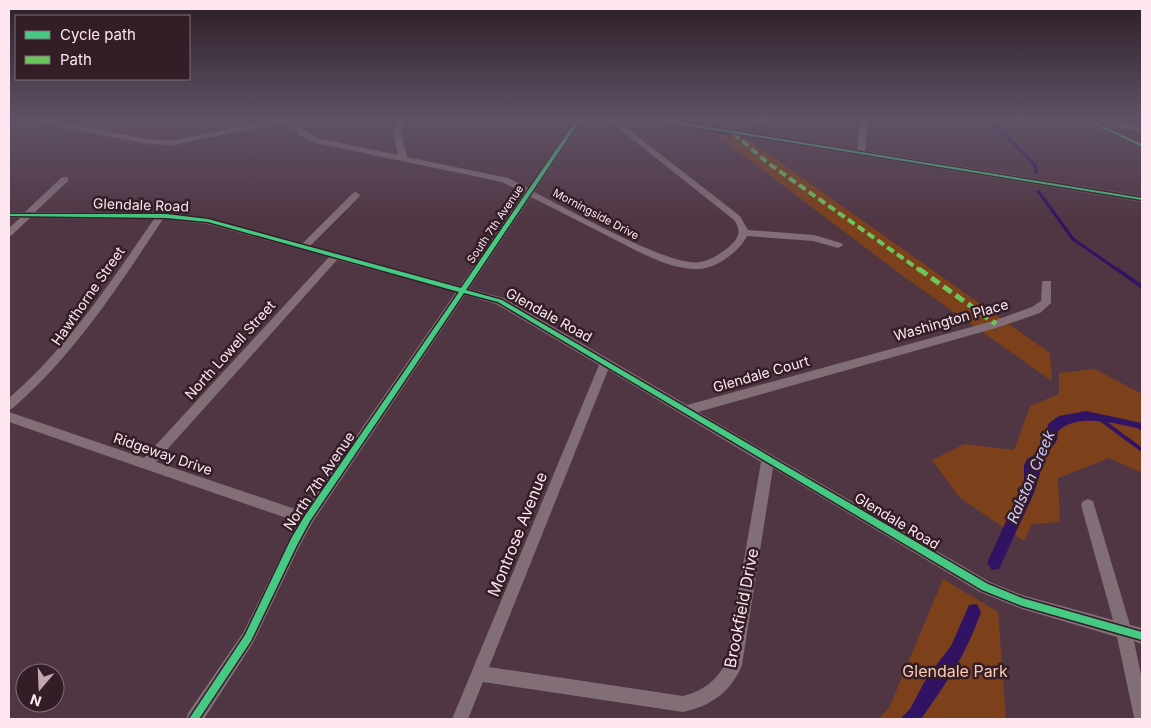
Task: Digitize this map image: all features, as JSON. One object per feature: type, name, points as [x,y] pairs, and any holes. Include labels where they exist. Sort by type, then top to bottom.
[{"type":"street","name":"Morningside Drive","points":[[378,153],[490,175],[529,191],[656,257],[684,264],[699,266],[721,258],[739,243],[744,233]]},
{"type":"street","points":[[402,153],[403,158]]},
{"type":"street","name":"South 7th Avenue","points":[[463,290],[555,153]]},
{"type":"street","points":[[654,153],[737,218],[743,227],[744,233],[814,238],[838,245]]},
{"type":"street","points":[[867,153],[1142,199]]},
{"type":"street","points":[[9,233],[29,216],[65,179]]},
{"type":"street","points":[[304,247],[356,194]]},
{"type":"street","name":"Glendale Road","points":[[9,215],[160,216],[208,221],[500,301],[517,309],[985,587],[1022,602],[1142,636]]},
{"type":"street","name":"Hawthorne Street","points":[[9,405],[45,373],[78,336],[160,216]]},
{"type":"street","name":"North Lowell Street","points":[[146,464],[336,256]]},
{"type":"street","name":"Washington Place","points":[[844,367],[996,324],[1036,310],[1046,303],[1047,283]]},
{"type":"street","name":"North 7th Avenue","points":[[194,719],[248,638],[294,542],[463,290]]},
{"type":"street","name":"Montrose Avenue","points":[[460,719],[606,362]]},
{"type":"street","name":"Glendale Court","points":[[687,410],[844,367]]},
{"type":"street","name":"Ridgeway Drive","points":[[9,417],[308,520]]},
{"type":"street","name":"Brookfield Drive","points":[[478,674],[683,704],[700,701],[715,693],[726,680],[734,665],[768,458]]},
{"type":"street","points":[[1088,505],[1124,631],[1142,717]]},
{"type":"green space","points":[[740,153],[767,153],[1050,353],[1052,381],[903,276]]},
{"type":"green space","points":[[1095,369],[1142,394],[1142,473],[1109,458],[1058,478],[1060,522],[1032,524],[1024,541],[960,498],[932,460],[964,444],[1014,450],[1030,406],[1059,394],[1059,373]]},
{"type":"green space","name":"Glendale Park","points":[[943,579],[998,612],[1006,719],[878,719],[889,708]]},
{"type":"water","name":"Ralston Creek","points":[[1086,411],[1142,423],[1142,431],[1118,424],[1085,421],[1066,425],[1058,431],[1057,440],[1045,457],[1034,493],[999,569],[992,570],[987,563],[1024,482],[1024,465],[1027,459],[1038,453],[1049,423],[1059,416]]},
{"type":"water","points":[[977,604],[981,612],[975,627],[955,668],[939,693],[921,719],[900,719],[910,709],[927,677],[951,646],[969,605]]},
{"type":"waterway","name":"Ralston Creek","points":[[1023,153],[1035,165],[1036,173]]},
{"type":"waterway","name":"Ralston Creek","points":[[1038,191],[1073,239],[1119,271]]},
{"type":"waterway","name":"Ralston Creek","points":[[1117,269],[1142,287]]},
{"type":"waterway","name":"Ralston Creek","points":[[1100,419],[1142,450]]},
{"type":"marked path","points":[[756,153],[996,324]]},
{"type":"cycle path","points":[[194,719],[248,638],[307,519],[556,153]]},
{"type":"cycle path","points":[[861,153],[1142,199]]},
{"type":"cycle path","points":[[9,215],[166,216],[208,221],[500,301],[985,587],[1022,602],[1142,636]]}]
